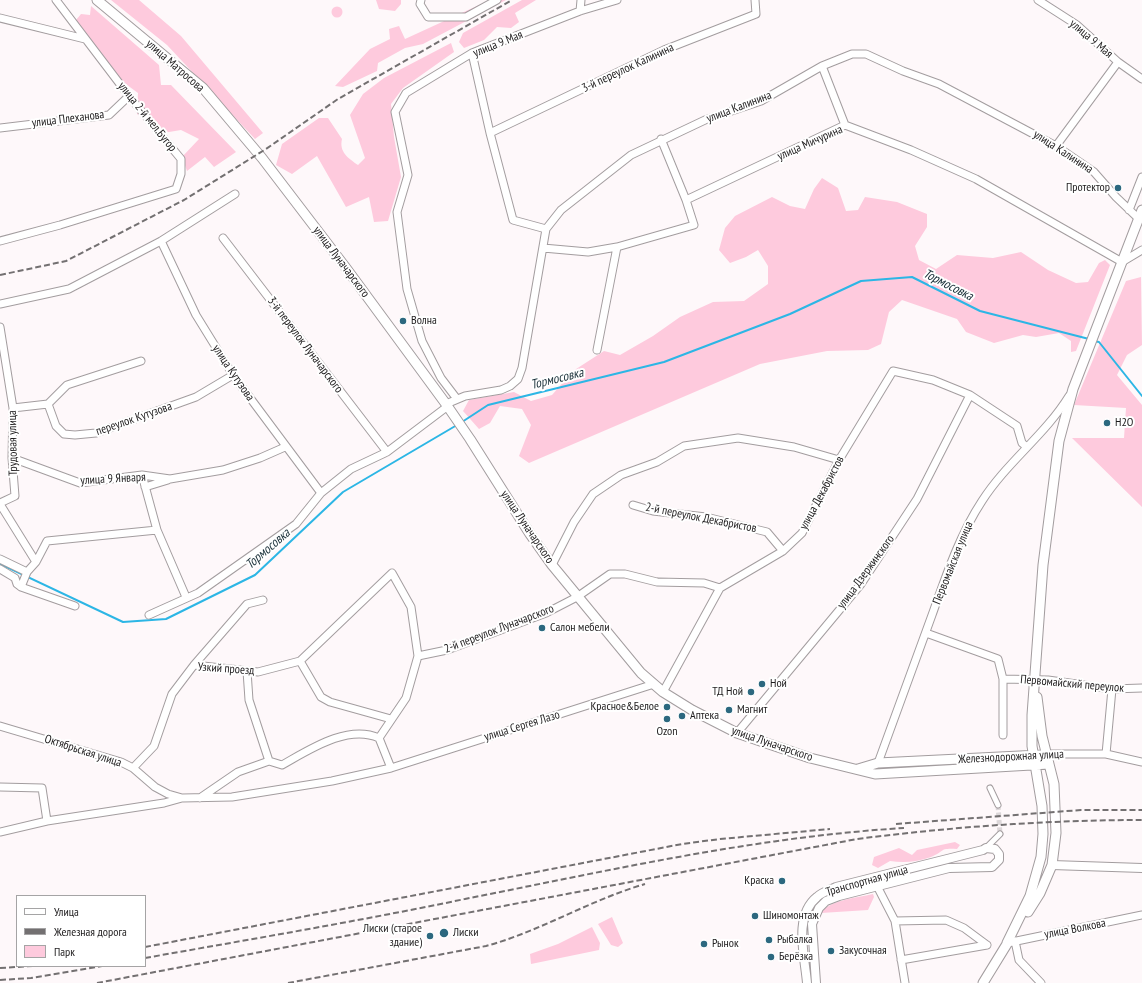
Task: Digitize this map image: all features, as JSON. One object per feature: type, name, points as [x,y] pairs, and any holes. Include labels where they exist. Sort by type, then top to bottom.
[{"type":"main road","name":"улица Матросова","points":[[97,0],[203,88],[262,158]]},
{"type":"main road","name":"улица Луначарского","points":[[262,158],[346,268],[447,405],[530,534],[552,565],[641,673],[663,692],[697,713],[737,732],[810,758],[875,774]]},
{"type":"main road","name":"Первомайская улица","points":[[1011,942],[1030,896],[1041,856],[1043,834],[1042,806],[1034,755],[1032,715],[1044,565],[1059,441],[1073,389],[1084,364],[1142,210]]},
{"type":"main road","name":"Первомайская улица","points":[[1011,942],[1040,892],[1052,865],[1056,833],[1054,784],[1042,736],[1036,679]]},
{"type":"main road","name":"Железнодорожная улица","points":[[856,769],[878,764],[1047,754]]},
{"type":"main road","points":[[875,774],[878,764]]},
{"type":"main road","name":"Железнодорожная улица","points":[[875,774],[1049,764]]},
{"type":"main road","points":[[983,983],[1011,942]]},
{"type":"street","name":"улица 2-й мел.Бугор","points":[[0,241],[60,225],[176,189],[181,174],[181,159],[129,96],[56,0]]},
{"type":"street","points":[[421,0],[420,4],[428,17],[466,17],[497,0]]},
{"type":"street","points":[[580,0],[580,11]]},
{"type":"street","name":"улица 9 Мая","points":[[458,400],[441,378],[422,340],[407,289],[397,212],[408,175],[395,112],[406,93],[472,53],[580,11],[617,0]]},
{"type":"street","name":"3-й переулок Калинина","points":[[490,133],[664,50],[756,14],[755,0]]},
{"type":"street","name":"улица 9 Мая","points":[[1038,0],[1077,25],[1118,62],[1142,79]]},
{"type":"street","points":[[0,18],[86,39]]},
{"type":"street","points":[[472,53],[490,133],[513,220],[546,229]]},
{"type":"street","name":"улица Калинина","points":[[149,615],[198,592],[296,524],[321,494],[351,469],[387,452],[447,405],[458,400],[501,390],[510,386],[518,379],[522,368],[546,229],[561,210],[594,183],[631,155],[704,120],[761,101],[822,66],[852,54],[866,54],[903,71],[939,84],[1056,146],[1094,172],[1116,197],[1138,218]]},
{"type":"street","points":[[1056,146],[1118,62]]},
{"type":"street","points":[[822,66],[845,125]]},
{"type":"street","name":"улица Плеханова","points":[[0,128],[109,115],[129,96]]},
{"type":"street","name":"улица Мичурина","points":[[686,200],[845,125],[911,150],[976,179],[1122,262]]},
{"type":"street","points":[[543,248],[588,252],[617,247],[694,225],[686,200],[661,140]]},
{"type":"street","points":[[1129,210],[1142,176]]},
{"type":"street","points":[[0,304],[69,289],[161,241],[235,194]]},
{"type":"street","name":"3-й переулок Луначарского","points":[[223,238],[387,452]]},
{"type":"street","name":"улица Кутузова","points":[[161,241],[196,315],[232,375],[321,494]]},
{"type":"street","points":[[596,350],[617,247]]},
{"type":"street","points":[[1122,262],[1142,250]]},
{"type":"street","name":"Трудовая улица","points":[[0,327],[13,408],[12,458],[15,496],[0,503]]},
{"type":"street","points":[[13,408],[48,404],[68,385],[141,361]]},
{"type":"street","name":"улица Декабристов","points":[[720,588],[783,551],[802,533],[839,460],[893,371],[933,380],[970,395]]},
{"type":"street","name":"переулок Кутузова","points":[[48,404],[56,426],[64,434],[75,435],[96,433],[196,397],[232,375]]},
{"type":"street","name":"Первомайская улица","points":[[878,764],[956,551],[968,525],[982,500],[1000,476],[1049,426],[1073,389]]},
{"type":"street","points":[[970,395],[1017,426],[1022,443],[1027,447]]},
{"type":"street","name":"улица Дзержинского","points":[[737,732],[861,584],[917,499],[970,395]]},
{"type":"street","points":[[552,565],[574,522],[593,494],[621,475],[657,462],[684,446],[738,438],[794,447],[839,460]]},
{"type":"street","name":"улица 9 Января","points":[[145,487],[170,479],[223,470],[260,458],[285,447]]},
{"type":"street","name":"улица 9 Января","points":[[12,458],[80,483],[142,475],[170,479]]},
{"type":"street","points":[[142,475],[157,530],[186,597]]},
{"type":"street","points":[[0,503],[36,562]]},
{"type":"street","name":"2-й переулок Декабристов","points":[[634,505],[653,511],[706,517],[768,532],[783,551]]},
{"type":"street","points":[[21,587],[27,572],[36,562],[47,541],[157,530]]},
{"type":"street","points":[[0,559],[27,572]]},
{"type":"street","points":[[0,570],[15,578],[17,584],[21,587],[74,606]]},
{"type":"street","points":[[379,738],[406,698],[418,656],[411,607],[392,573],[300,662],[321,697],[330,702],[391,719]]},
{"type":"street","name":"2-й переулок Луначарского","points":[[418,656],[448,650],[546,613],[577,597],[610,574],[625,574],[657,582],[704,583],[720,588]]},
{"type":"street","points":[[663,692],[720,588]]},
{"type":"street","points":[[194,665],[247,604],[263,600]]},
{"type":"street","name":"Первомайский переулок","points":[[926,633],[998,659],[1003,679],[1036,679],[1112,689],[1142,688]]},
{"type":"street","name":"Узкий проезд","points":[[132,768],[154,746],[172,694],[194,665],[258,672],[300,662]]},
{"type":"street","points":[[248,671],[249,700],[270,761]]},
{"type":"street","points":[[1003,679],[1003,735]]},
{"type":"street","name":"улица Сергея Лазо","points":[[182,798],[232,797],[332,781],[391,768],[654,684]]},
{"type":"street","points":[[1106,754],[1112,689]]},
{"type":"street","name":"Октябрьская улица","points":[[0,726],[108,757],[132,768],[155,787],[182,798]]},
{"type":"street","points":[[199,798],[238,772],[270,761],[282,765],[317,746],[348,734],[372,734],[379,738],[391,768]]},
{"type":"street","name":"Железнодорожная улица","points":[[1047,754],[1106,754],[1142,762]]},
{"type":"street","points":[[0,787],[42,788],[47,821]]},
{"type":"street","points":[[990,788],[998,805]]},
{"type":"street","points":[[0,832],[47,821],[182,798]]},
{"type":"street","points":[[985,849],[995,849],[1000,858],[996,865],[988,867],[981,861],[980,856],[985,849],[1000,834]]},
{"type":"street","name":"Транспортная улица","points":[[807,983],[803,924],[811,903],[818,896],[836,888],[985,849]]},
{"type":"street","points":[[1052,865],[1142,868]]},
{"type":"street","name":"Транспортная улица","points":[[816,983],[812,924],[819,908],[826,901],[839,896],[949,868],[988,867]]},
{"type":"street","points":[[877,886],[895,921],[905,983]]},
{"type":"street","name":"улица Волкова","points":[[1011,942],[1142,915]]},
{"type":"street","points":[[895,921],[946,920],[964,928],[987,945],[901,960]]},
{"type":"street","points":[[1011,942],[1019,960],[1041,983]]},
{"type":"green space","points":[[111,0],[139,0],[181,36],[263,133],[255,139],[167,45]]},
{"type":"green space","points":[[376,0],[401,0],[401,4],[395,11],[379,9]]},
{"type":"green space","points":[[490,0],[506,0],[423,44],[405,48],[378,63],[377,71],[343,87],[335,86],[370,49],[390,39],[389,29],[399,26],[405,39]]},
{"type":"green space","points":[[522,0],[536,0],[515,13],[519,22],[511,28],[497,27],[484,40],[464,48],[459,42],[463,33]]},
{"type":"green space","points":[[91,6],[159,65],[161,85],[171,85],[236,152],[214,167],[205,157],[187,171],[182,157],[199,139],[181,130],[163,133],[137,114],[138,93],[123,82],[76,20],[81,14],[90,15]]},
{"type":"green space","points":[[337,6],[341,8],[343,12],[341,16],[337,18],[333,16],[331,12],[333,8]]},
{"type":"green space","points":[[451,43],[454,52],[403,88],[391,104],[394,137],[401,177],[388,221],[374,222],[369,197],[346,207],[317,156],[292,174],[276,165],[282,144],[319,118],[328,118],[342,139],[341,144],[343,151],[358,165],[365,158],[350,115],[363,94],[384,78]]},
{"type":"green space","points":[[822,178],[838,188],[846,211],[858,210],[865,197],[897,202],[927,214],[927,227],[915,246],[919,260],[936,269],[957,255],[993,258],[1021,252],[1048,270],[1076,283],[1088,282],[1099,263],[1105,260],[1110,265],[1076,351],[1071,352],[1071,341],[1059,333],[1036,337],[1023,335],[994,343],[966,332],[957,319],[902,300],[889,312],[881,344],[868,350],[827,351],[760,364],[529,463],[519,456],[531,425],[522,409],[500,406],[490,423],[479,429],[463,411],[469,400],[514,392],[531,401],[552,395],[573,371],[604,351],[620,355],[653,336],[680,317],[713,302],[744,301],[768,284],[768,266],[758,250],[746,257],[730,263],[719,250],[725,228],[735,216],[772,197],[790,206],[805,209],[814,189]]},
{"type":"green space","points":[[1141,277],[1142,345],[1127,355],[1117,375],[1142,405],[1142,507],[1072,438],[1124,438],[1126,408],[1074,405],[1126,281]]},
{"type":"green space","points":[[955,842],[960,845],[957,849],[944,850],[926,859],[910,862],[890,861],[878,868],[872,865],[874,857],[899,848],[912,855],[917,850]]},
{"type":"green space","points":[[873,894],[874,897],[868,910],[821,913],[821,911],[827,907],[839,901]]},
{"type":"green space","points":[[612,917],[623,943],[618,947],[611,945],[598,924]]},
{"type":"green space","points":[[592,927],[600,943],[599,950],[531,964],[530,954],[558,944]]},
{"type":"waterway","name":"Тормосовка","points":[[462,422],[488,405],[664,362],[790,314],[861,281],[912,277],[980,311],[1089,339]]},
{"type":"waterway","name":"Тормосовка","points":[[1094,341],[1099,342],[1142,396]]},
{"type":"waterway","name":"Тормосовка","points":[[0,564],[123,622],[166,619],[255,575],[343,492],[457,425]]},
{"type":"tunnel","points":[[998,805],[1000,834]]},
{"type":"railway","points":[[0,275],[66,261],[184,200],[266,149],[338,99],[512,0]]},
{"type":"railway","points":[[896,824],[1081,810],[1142,810]]},
{"type":"railway","points":[[97,983],[857,839],[999,825],[1071,821],[1142,820]]},
{"type":"railway","points":[[146,958],[385,915],[684,856],[794,839],[849,832],[904,828]]},
{"type":"railway","points":[[146,947],[682,844],[830,829]]},
{"type":"railway","points":[[288,983],[486,946],[506,940],[605,898],[645,884]]},
{"type":"railway","points":[[0,968],[16,967]]},
{"type":"railway","points":[[0,980],[31,978],[96,967]]},
{"type":"place","name":"Протектор","points":[[1118,188]]},
{"type":"place","name":"Волна","points":[[403,321]]},
{"type":"place","name":"H2O","points":[[1107,423]]},
{"type":"place","name":"Салон мебели","points":[[542,628]]},
{"type":"place","name":"Ной","points":[[762,684]]},
{"type":"place","name":"ТД Ной","points":[[751,692]]},
{"type":"place","name":"Красное&Белое","points":[[667,707]]},
{"type":"place","name":"Магнит","points":[[729,710]]},
{"type":"place","name":"Аптека","points":[[682,716]]},
{"type":"place","name":"Ozon","points":[[667,719]]},
{"type":"place","name":"Краска","points":[[782,881]]},
{"type":"place","name":"Шиномонтаж","points":[[755,916]]},
{"type":"place","name":"Лиски","points":[[444,933]]},
{"type":"place","name":"Лиски (старое здание)","points":[[430,936]]},
{"type":"place","name":"Рыбалка","points":[[769,940]]},
{"type":"place","name":"Рынок","points":[[704,944]]},
{"type":"place","name":"Закусочная","points":[[831,951]]},
{"type":"place","name":"Берёзка","points":[[771,957]]}]
